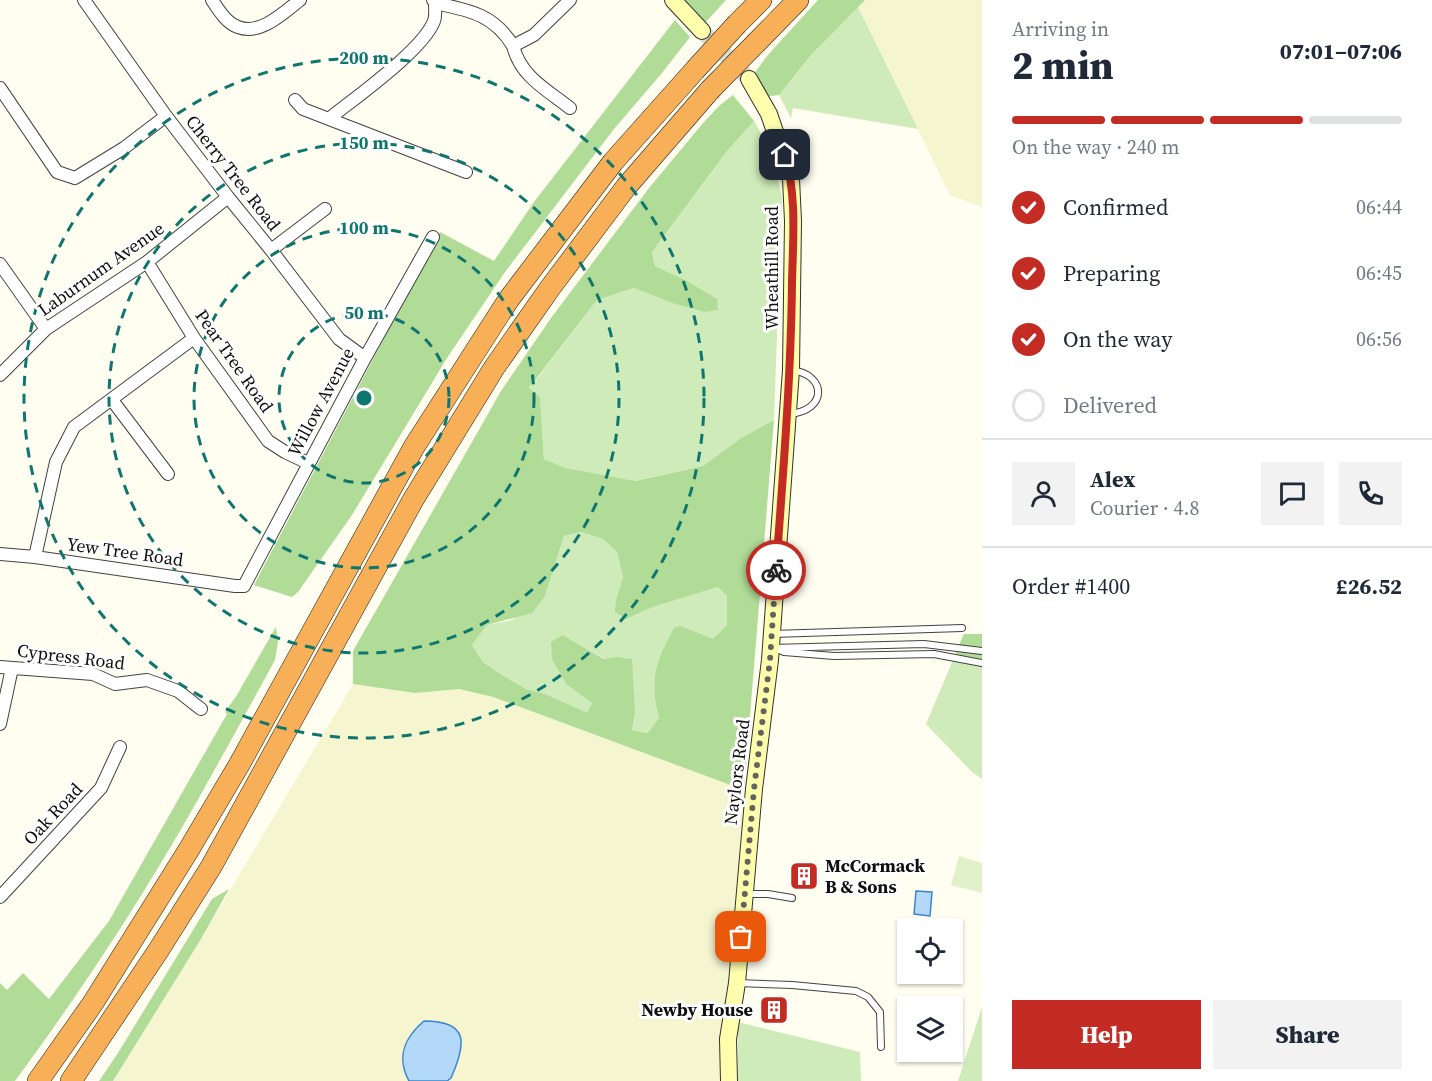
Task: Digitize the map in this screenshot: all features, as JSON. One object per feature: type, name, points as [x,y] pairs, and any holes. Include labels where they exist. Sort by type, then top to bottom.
[{"type":"highway","points":[[38,1081],[93,1003],[188,851],[239,765],[414,447],[509,299],[613,162],[761,0]]},
{"type":"highway","points":[[71,1081],[211,867],[413,500],[494,368],[550,288],[627,187],[711,90],[798,0]]},
{"type":"street","name":"Cherry Tree Road","points":[[84,0],[166,116],[339,339],[364,358]]},
{"type":"street","points":[[212,0],[224,16],[237,27],[253,29],[277,18],[300,0]]},
{"type":"street","points":[[513,46],[534,35],[570,0]]},
{"type":"street","points":[[673,0],[702,31]]},
{"type":"street","points":[[330,118],[412,51],[435,20],[434,1],[470,10],[504,31],[525,73],[570,108]]},
{"type":"street","name":"Wheathill Road","points":[[749,79],[770,114],[792,179],[790,370],[783,467]]},
{"type":"street","points":[[0,88],[57,172],[75,178],[124,148],[166,116]]},
{"type":"street","points":[[295,100],[303,109],[466,172]]},
{"type":"street","name":"Laburnum Avenue","points":[[0,375],[46,329],[147,262],[228,197]]},
{"type":"street","points":[[271,250],[325,209]]},
{"type":"street","name":"Willow Avenue","points":[[244,586],[364,358],[433,237]]},
{"type":"street","name":"Pear Tree Road","points":[[147,262],[194,338],[267,441],[308,463]]},
{"type":"street","points":[[0,264],[46,329]]},
{"type":"street","points":[[35,557],[56,462],[74,427],[194,338]]},
{"type":"street","points":[[112,400],[168,474]]},
{"type":"street","name":"Naylors Road","points":[[729,1081],[728,1039],[737,983],[754,789],[772,644],[783,467]]},
{"type":"street","name":"Yew Tree Road","points":[[0,554],[244,586]]},
{"type":"street","points":[[0,724],[6,668]]},
{"type":"street","name":"Cypress Road","points":[[6,668],[93,674],[115,684],[147,680],[178,691],[201,709]]},
{"type":"street","name":"Oak Road","points":[[0,897],[101,788],[120,747]]},
{"type":"lane","points":[[787,414],[810,409],[814,405],[817,392],[816,382],[812,377],[801,371],[790,370]]},
{"type":"lane","points":[[772,644],[962,628]]},
{"type":"lane","points":[[772,644],[924,644],[982,651]]},
{"type":"lane","points":[[772,644],[784,652],[834,656],[934,654],[982,663]]},
{"type":"lane","points":[[744,894],[768,894],[792,898]]},
{"type":"lane","points":[[737,983],[856,991],[868,997],[880,1012],[881,1047]]},
{"type":"green space","points":[[680,0],[726,0],[704,24]]},
{"type":"green space","points":[[818,0],[865,0],[811,55],[779,95],[763,97],[751,78],[767,56]]},
{"type":"green space","points":[[865,0],[982,0],[982,207],[950,195],[858,7]]},
{"type":"green space","points":[[858,7],[918,129],[793,108],[791,118],[779,95],[811,55]]},
{"type":"green space","points":[[675,20],[690,37],[614,129],[505,272],[447,358],[352,515],[298,592],[292,597],[254,585],[440,232],[494,261],[534,202]]},
{"type":"green space","points":[[733,95],[754,121],[727,151],[652,252],[655,266],[717,299],[718,310],[704,312],[675,304],[634,288],[597,300],[529,388],[540,397],[544,459],[566,468],[635,481],[703,466],[741,438],[774,420],[744,790],[493,697],[459,689],[415,693],[353,684],[353,651],[501,391],[551,318],[649,188],[720,105]],"holes":[[[581,532],[603,539],[617,552],[623,577],[615,612],[626,619],[653,607],[718,587],[727,596],[727,625],[713,639],[681,626],[674,628],[658,662],[654,693],[659,718],[648,733],[632,730],[635,713],[632,659],[616,657],[604,659],[563,635],[551,642],[552,659],[567,685],[592,703],[587,713],[545,694],[526,689],[502,675],[483,662],[472,645],[487,625],[532,613],[545,596],[564,536]]]},
{"type":"green space","points":[[754,121],[769,147],[782,196],[774,420],[741,438],[703,466],[634,481],[566,468],[544,459],[540,397],[529,389],[597,300],[634,288],[675,304],[704,312],[685,280],[655,266],[652,252],[727,151]]},
{"type":"green space","points":[[581,532],[603,539],[617,552],[623,577],[616,600],[626,619],[653,607],[718,587],[727,595],[727,625],[713,640],[681,626],[674,629],[658,662],[654,693],[659,718],[649,733],[632,730],[635,713],[616,657],[605,659],[563,635],[567,685],[592,703],[587,714],[545,694],[526,689],[502,675],[483,662],[472,645],[487,625],[512,620],[545,596],[564,536]]},
{"type":"green space","points":[[276,627],[278,642],[275,660],[147,886],[83,985],[15,1081],[0,1081],[0,983],[7,990],[23,973],[49,999],[109,921],[227,714],[225,712]]},
{"type":"green space","points":[[964,634],[982,634],[982,779],[972,772],[926,724]]},
{"type":"green space","points":[[964,634],[982,634],[982,659],[955,655]]},
{"type":"green space","points":[[353,684],[415,693],[459,689],[493,697],[744,790],[727,1081],[113,1081],[201,939]]},
{"type":"green space","points":[[959,856],[982,863],[982,893],[951,885]]},
{"type":"green space","points":[[229,889],[201,939],[113,1081],[99,1081],[212,899]]},
{"type":"green space","points":[[982,1007],[982,1081],[958,1081]]},
{"type":"green space","points":[[738,1022],[860,1052],[861,1081],[738,1081]]},
{"type":"water","points":[[916,891],[932,892],[930,916],[914,914]]},
{"type":"water","points":[[424,1021],[450,1025],[457,1030],[460,1037],[460,1055],[451,1078],[447,1081],[409,1081],[405,1072],[404,1048],[411,1034]]},
{"type":"tunnel","points":[[702,31],[749,79]]},
{"type":"way so far","points":[[741,937],[754,789],[770,660],[776,570]]},
{"type":"place","name":"McCormack B & Sons","points":[[804,876]]},
{"type":"place","name":"Newby House","points":[[774,1010]]},
{"type":"route","points":[[776,570],[791,341],[792,179],[785,155]]}]
